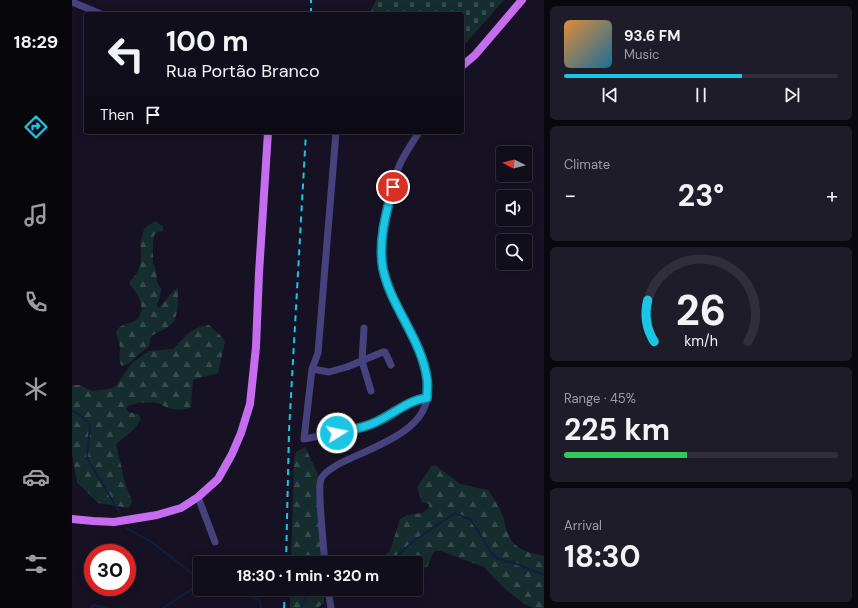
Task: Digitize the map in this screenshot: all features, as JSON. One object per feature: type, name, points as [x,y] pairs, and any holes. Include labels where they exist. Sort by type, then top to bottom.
[{"type":"main road","points":[[464,64],[475,54],[522,0]]},
{"type":"main road","points":[[72,518],[114,522],[157,515],[181,508],[198,497],[218,479],[232,454],[241,433],[250,404],[256,347],[268,134]]},
{"type":"street","points":[[72,2],[96,12]]},
{"type":"street","points":[[336,134],[318,353],[312,369],[304,439],[356,429],[391,415],[410,401],[427,398]]},
{"type":"street","points":[[324,556],[320,484],[322,477],[338,464],[386,442],[403,432],[416,421],[425,407],[427,398],[427,378],[420,355],[389,288],[383,269],[381,250],[385,218],[396,175],[403,158],[418,134]]},
{"type":"street","points":[[364,328],[362,361],[371,391]]},
{"type":"street","points":[[312,369],[329,372],[383,352],[385,352],[391,365]]},
{"type":"street","points":[[198,497],[215,542]]},
{"type":"street","points":[[329,596],[332,608]]},
{"type":"green space","points":[[376,0],[504,0],[464,44],[464,12],[370,12]]},
{"type":"green space","points":[[156,221],[163,227],[163,231],[157,232],[154,235],[153,242],[153,263],[156,271],[157,282],[161,289],[157,305],[159,308],[174,290],[178,288],[178,305],[176,314],[174,321],[170,326],[151,336],[149,346],[128,364],[122,366],[117,330],[121,326],[136,320],[140,316],[141,307],[139,297],[130,285],[130,281],[136,274],[141,262],[141,243],[144,230]]},
{"type":"green space","points":[[209,325],[225,342],[218,373],[193,380],[191,407],[182,410],[166,407],[158,403],[140,403],[128,406],[126,408],[128,412],[138,414],[141,418],[134,429],[116,444],[124,479],[132,502],[129,508],[98,503],[77,482],[72,454],[72,385],[80,385],[92,391],[115,387],[132,363],[149,351],[173,349],[191,331],[202,326]]},
{"type":"green space","points":[[305,447],[318,474],[318,508],[321,556],[291,556],[294,461],[296,452]]},
{"type":"green space","points":[[435,465],[460,484],[488,490],[502,513],[508,534],[515,545],[530,553],[544,556],[544,608],[534,608],[524,604],[504,588],[484,567],[441,551],[435,551],[427,567],[423,569],[423,556],[385,556],[390,551],[400,519],[407,515],[422,513],[429,508],[429,504],[422,502],[417,487],[431,467]]},
{"type":"green space","points":[[290,596],[324,596],[324,603],[317,608],[290,608]]},
{"type":"waterway","points":[[72,411],[77,413],[90,424],[87,458],[120,513]]},
{"type":"waterway","points":[[397,556],[414,541],[455,513],[471,520],[491,552],[498,559],[514,563],[544,575]]},
{"type":"waterway","points":[[126,528],[153,543],[193,574]]},
{"type":"waterway","points":[[163,608],[193,589]]},
{"type":"waterway","points":[[251,596],[260,601],[261,608]]},
{"type":"waterway","points":[[302,608],[302,604],[306,596]]},
{"type":"waterway","points":[[90,608],[95,605],[105,608]]},
{"type":"railway","points":[[311,0],[311,12]]},
{"type":"railway","points":[[286,556],[289,431],[306,134]]},
{"type":"railway","points":[[284,608],[285,596]]},
{"type":"route","points":[[337,433],[374,423],[391,415],[410,401],[427,398],[427,378],[420,355],[389,288],[383,269],[381,250],[384,224],[393,187]]}]
